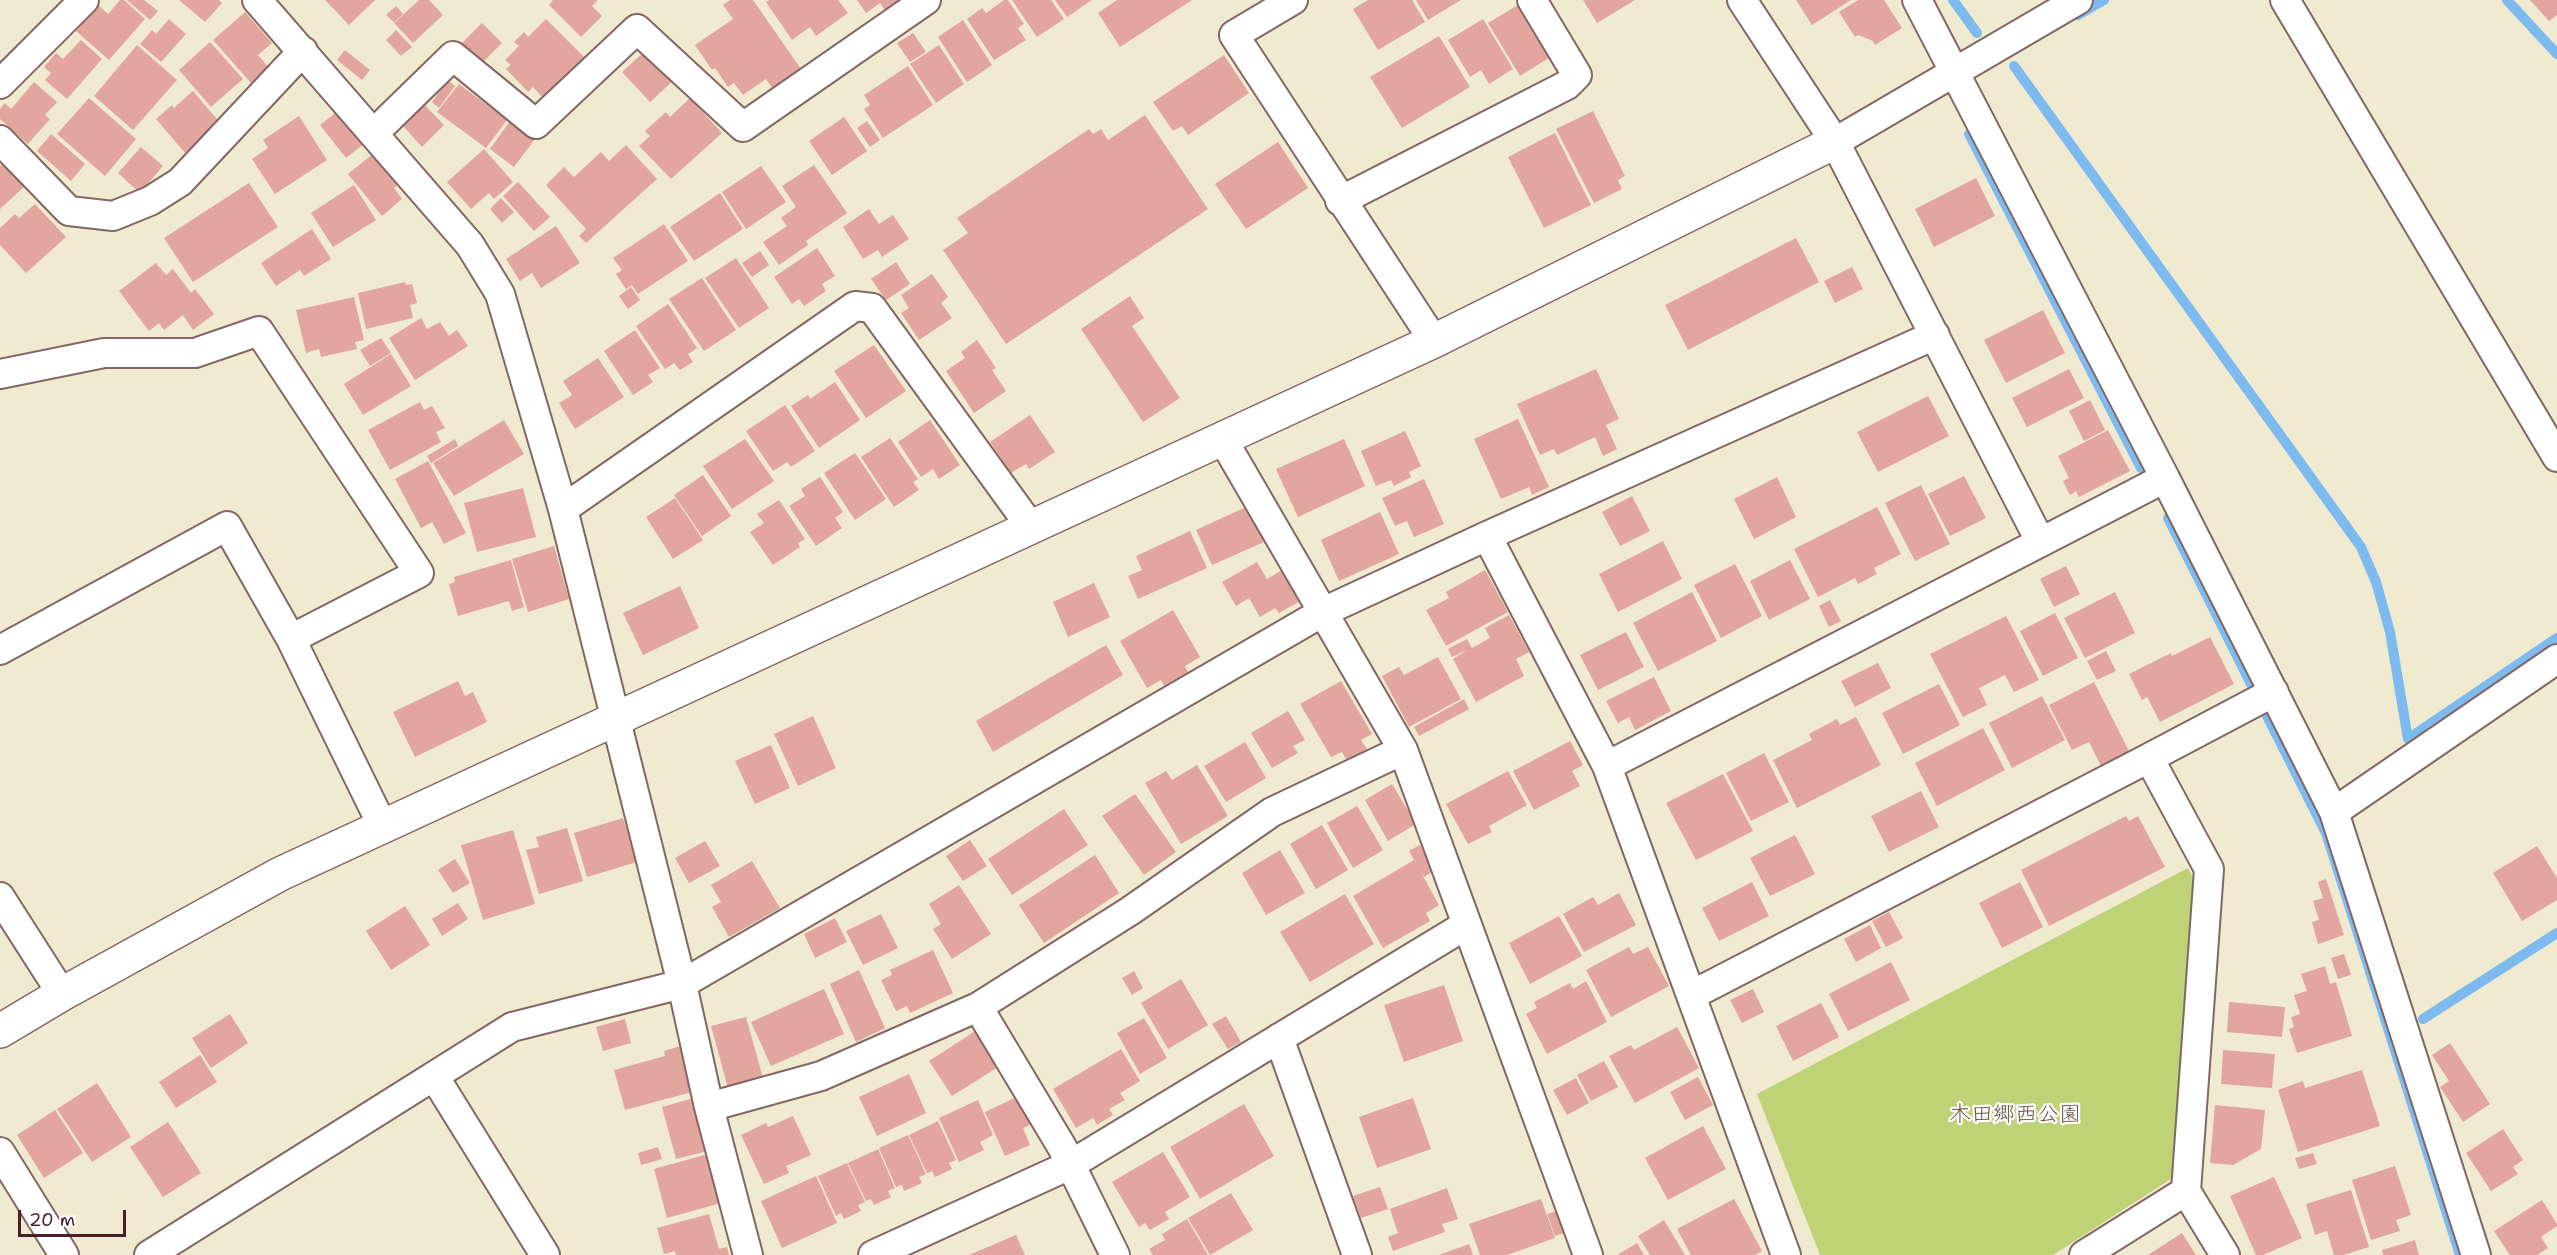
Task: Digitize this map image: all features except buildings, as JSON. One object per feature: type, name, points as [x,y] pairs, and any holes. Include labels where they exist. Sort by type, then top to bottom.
[{"type":"street","points":[[0,84],[84,0]]},
{"type":"street","points":[[257,0],[470,245],[500,294],[562,509],[682,984],[709,1107],[748,1255]]},
{"type":"street","points":[[374,133],[453,56],[536,124],[637,29],[743,127],[926,0]]},
{"type":"street","points":[[1293,0],[1234,35],[1340,201],[1434,341]]},
{"type":"street","points":[[1340,201],[1567,85],[1577,75],[1532,0]]},
{"type":"street","points":[[1742,0],[1835,142],[2040,541]]},
{"type":"street","points":[[1917,0],[2165,478],[2334,812],[2476,1255]]},
{"type":"street","points":[[0,1031],[62,994],[280,874],[1434,341],[1835,142],[2078,0]]},
{"type":"street","points":[[2285,0],[2557,457]]},
{"type":"street","points":[[0,140],[69,211],[113,216],[150,201],[180,182],[303,51]]},
{"type":"street","points":[[562,509],[855,306],[872,308],[1031,527]]},
{"type":"street","points":[[0,374],[104,353],[195,353],[259,331],[419,573],[291,639]]},
{"type":"street","points":[[149,1255],[512,1027],[682,984],[1323,612],[1935,334]]},
{"type":"street","points":[[1222,438],[1403,750],[1588,1255]]},
{"type":"street","points":[[1607,766],[2165,478]]},
{"type":"street","points":[[0,650],[227,526],[291,639],[382,827]]},
{"type":"street","points":[[1487,536],[1607,766],[1692,995],[1781,1253]]},
{"type":"street","points":[[2334,812],[2557,659]]},
{"type":"street","points":[[1692,995],[2274,692]]},
{"type":"street","points":[[709,1107],[820,1076],[978,1007],[1130,911],[1272,812],[1403,750]]},
{"type":"street","points":[[2149,758],[2209,869],[2186,1191],[2225,1255]]},
{"type":"street","points":[[0,897],[62,994]]},
{"type":"street","points":[[873,1255],[1070,1165],[1466,925]]},
{"type":"street","points":[[978,1007],[1070,1165],[1115,1255]]},
{"type":"street","points":[[1279,1038],[1357,1255]]},
{"type":"street","points":[[434,1076],[545,1255]]},
{"type":"street","points":[[0,1152],[64,1255]]},
{"type":"street","points":[[2084,1255],[2186,1191]]},
{"type":"green space","name":"木田郷西公園","points":[[2188,868],[2195,882],[2174,1177],[2053,1255],[1820,1255],[1757,1094]]},
{"type":"waterway","points":[[1953,0],[1977,33]]},
{"type":"waterway","points":[[2078,15],[2104,0]]},
{"type":"waterway","points":[[2507,0],[2557,54]]},
{"type":"waterway","points":[[2014,66],[2361,547],[2376,582],[2390,632],[2408,739],[2557,638]]},
{"type":"waterway","points":[[1969,134],[2141,468]]},
{"type":"waterway","points":[[2168,518],[2251,684]]},
{"type":"waterway","points":[[2265,712],[2326,833],[2460,1255]]},
{"type":"waterway","points":[[2423,1019],[2557,933]]}]
